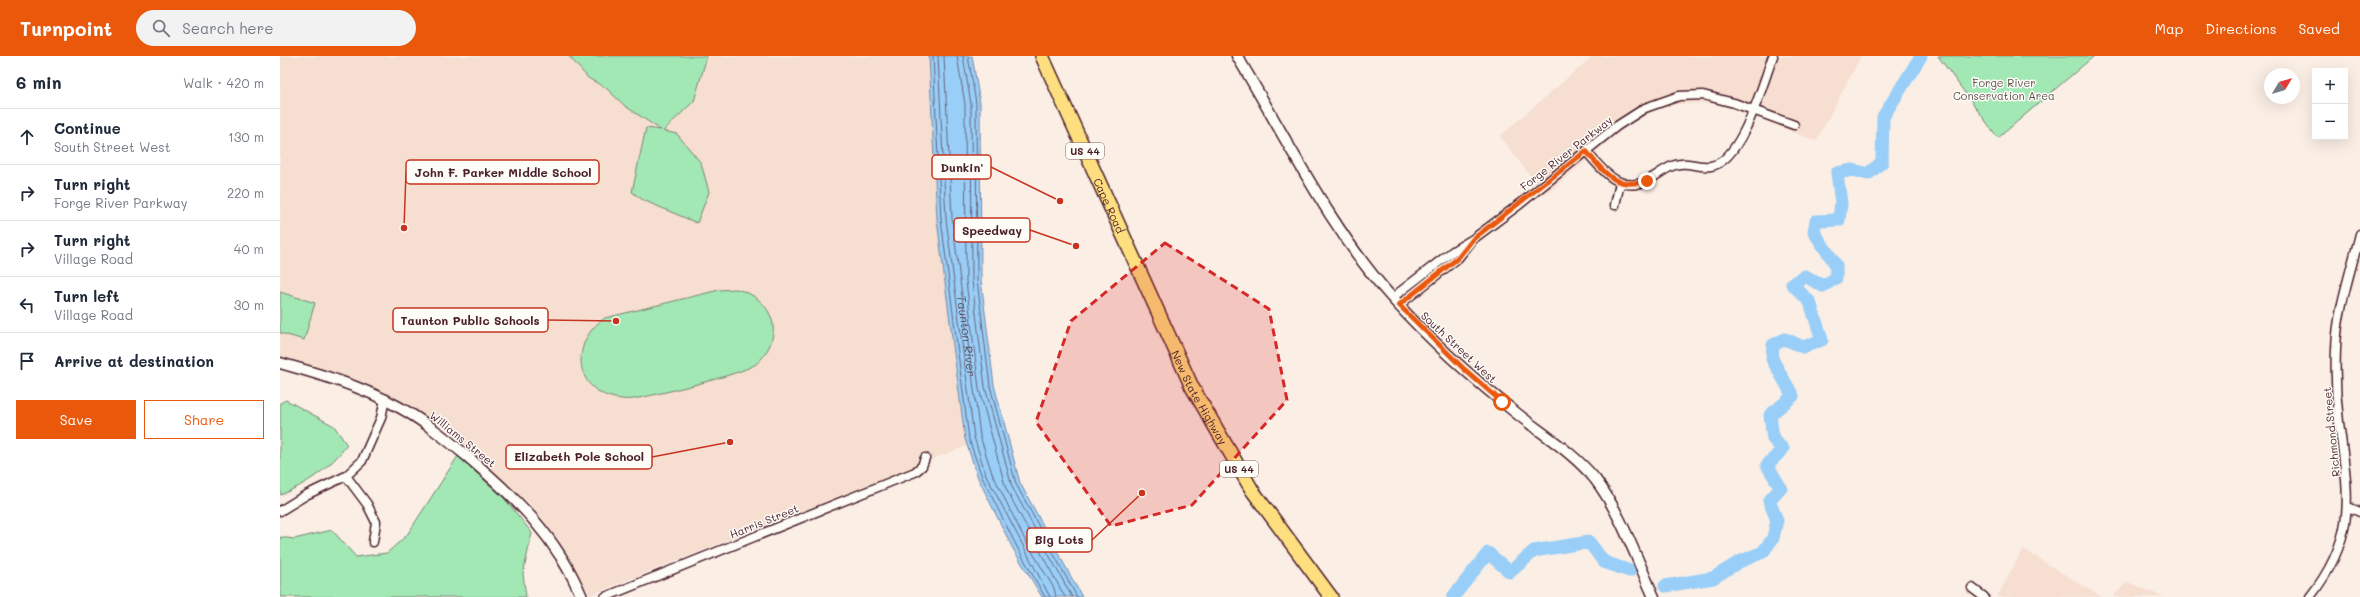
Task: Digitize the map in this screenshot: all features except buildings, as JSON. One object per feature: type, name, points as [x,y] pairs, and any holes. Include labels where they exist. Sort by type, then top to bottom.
[{"type":"highway","name":"Cape Road","points":[[1042,56],[1128,246]]},
{"type":"highway","name":"New State Highway","points":[[1128,246],[1187,376],[1218,433],[1263,505],[1331,597]]},
{"type":"street","name":"South Street West","points":[[1238,56],[1341,232],[1360,259],[1396,302],[1483,386],[1587,470],[1600,486],[1613,509],[1654,597]]},
{"type":"street","points":[[1586,151],[1609,178],[1620,183],[1636,184],[1647,181],[1673,165],[1683,163],[1710,166],[1719,163],[1738,145],[1773,56]]},
{"type":"street","name":"Forge River Parkway","points":[[1396,302],[1458,258],[1473,239],[1641,110],[1679,96],[1695,94],[1714,96],[1794,125]]},
{"type":"street","points":[[1615,205],[1620,183]]},
{"type":"street","name":"Richmond Street","points":[[2310,597],[2322,580],[2337,551],[2348,507],[2347,475],[2337,404],[2336,340],[2339,318],[2360,234]]},
{"type":"street","name":"Williams Street","points":[[280,363],[311,371],[385,399],[418,418],[439,434],[524,508],[562,557],[582,597]]},
{"type":"street","points":[[280,511],[306,495],[346,476],[362,461],[381,418],[385,399]]},
{"type":"street","name":"Harris Street","points":[[605,597],[915,472],[922,466],[925,458]]},
{"type":"street","points":[[346,476],[367,504],[376,522],[373,542]]},
{"type":"street","points":[[2348,507],[2360,512]]},
{"type":"street","points":[[1972,588],[1984,597]]},
{"type":"highlighted area","points":[[1165,243],[1269,309],[1287,400],[1192,505],[1111,526],[1036,422],[1071,321]]},
{"type":"shaded area","points":[[280,56],[933,56],[971,444],[590,595],[553,532],[528,502],[461,443],[421,414],[389,395],[280,359]]},
{"type":"shaded area","points":[[1593,56],[1861,56],[1816,141],[1731,108],[1712,103],[1678,104],[1656,110],[1629,124],[1545,195],[1500,136]]},
{"type":"shaded area","points":[[2023,549],[2101,597],[1997,597]]},
{"type":"shaded area","points":[[2127,582],[2163,597],[2113,597]]},
{"type":"green space","points":[[569,56],[707,56],[694,101],[663,131],[677,134],[701,163],[709,192],[697,223],[643,200],[632,192],[646,128],[661,130],[625,106],[606,88],[588,78]]},
{"type":"green space","name":"Forge River Conservation Area","points":[[1938,56],[2094,56],[1998,138]]},
{"type":"green space","points":[[736,289],[749,293],[760,301],[768,311],[773,324],[773,335],[767,351],[756,364],[717,379],[659,394],[631,399],[615,398],[601,393],[590,385],[584,374],[581,362],[582,350],[586,338],[594,327],[605,318],[719,290]]},
{"type":"green space","points":[[280,292],[315,303],[304,340],[280,333]]},
{"type":"green space","points":[[286,400],[334,426],[347,445],[333,461],[317,475],[280,495],[280,403]]},
{"type":"green space","points":[[458,456],[504,498],[532,533],[523,574],[526,597],[280,597],[280,537],[294,539],[332,530],[356,557],[387,553],[407,535]]},
{"type":"water","name":"Taunton River","points":[[929,56],[972,56],[980,103],[981,280],[994,385],[1020,483],[1082,597],[1042,597],[1012,547],[978,478],[965,439],[937,220]]},
{"type":"waterway","points":[[1665,586],[1713,578],[1739,562],[1763,552],[1773,538],[1777,520],[1769,501],[1781,488],[1767,465],[1783,449],[1773,439],[1770,415],[1793,396],[1772,359],[1773,345],[1785,339],[1803,347],[1822,340],[1810,302],[1792,284],[1805,276],[1823,286],[1836,278],[1836,265],[1814,232],[1816,221],[1839,220],[1841,203],[1837,173],[1853,170],[1868,174],[1882,162],[1883,117],[1921,56]]},
{"type":"waterway","points":[[1453,597],[1488,553],[1510,572],[1534,551],[1589,542],[1604,562],[1630,571]]},
{"type":"place","name":"Dunkin'","points":[[1060,201]]},
{"type":"place","name":"John F. Parker Middle School","points":[[404,228]]},
{"type":"place","name":"Speedway","points":[[1076,246]]},
{"type":"place","name":"Taunton Public Schools","points":[[616,321]]},
{"type":"place","name":"Elizabeth Pole School","points":[[730,442]]},
{"type":"place","name":"Big Lots","points":[[1142,493]]},
{"type":"route","points":[[1502,402],[1464,369],[1399,305],[1458,258],[1473,239],[1520,204],[1586,151],[1609,178],[1620,183],[1636,184],[1647,181]]}]
